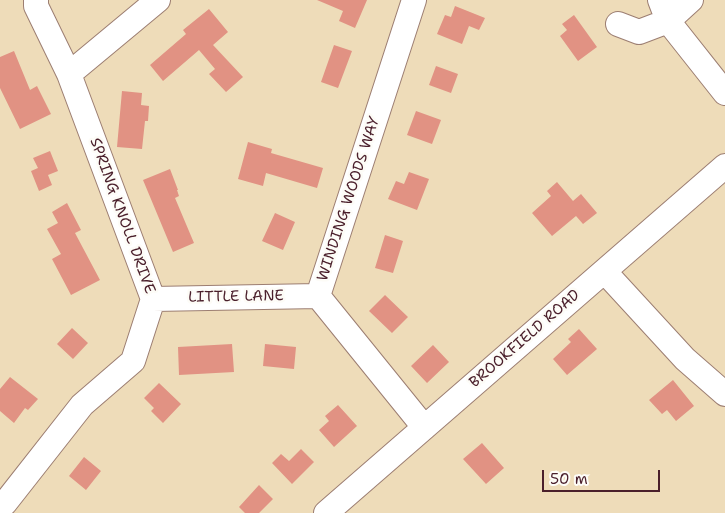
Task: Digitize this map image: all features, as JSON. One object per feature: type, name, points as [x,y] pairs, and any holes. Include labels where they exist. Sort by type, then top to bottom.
[{"type":"street","name":"SPRING KNOLL DRIVE","points":[[0,508],[6,503],[82,405],[133,361],[154,299],[69,74],[36,6],[36,0]]},
{"type":"street","points":[[69,74],[158,0]]},
{"type":"street","name":"WINDING WOODS WAY","points":[[414,0],[318,296],[424,426]]},
{"type":"street","points":[[618,24],[639,32],[664,10],[691,0]]},
{"type":"street","points":[[664,10],[725,93]]},
{"type":"street","name":"BROOKFIELD ROAD","points":[[326,513],[725,166]]},
{"type":"street","points":[[605,272],[684,359],[725,394]]},
{"type":"street","name":"LITTLE LANE","points":[[154,299],[318,296]]},
{"type":"building","points":[[317,0],[367,0],[355,28],[339,21],[343,11]]},
{"type":"building","points":[[455,6],[485,18],[479,30],[469,26],[462,44],[437,34],[445,15],[451,17]]},
{"type":"building","points":[[209,9],[228,32],[213,45],[243,77],[226,92],[209,74],[215,69],[199,50],[163,81],[150,65],[186,34],[183,30]]},
{"type":"building","points":[[574,15],[597,47],[578,61],[560,36],[567,30],[562,24]]},
{"type":"building","points":[[334,45],[352,51],[338,88],[321,82]]},
{"type":"building","points":[[14,51],[30,90],[37,86],[51,114],[20,129],[0,88],[0,57]]},
{"type":"building","points":[[436,66],[458,74],[451,93],[429,85]]},
{"type":"building","points":[[122,91],[142,93],[141,105],[149,106],[148,121],[145,121],[142,149],[117,147]]},
{"type":"building","points":[[416,111],[441,120],[432,144],[407,135]]},
{"type":"building","points":[[248,142],[272,149],[271,153],[323,168],[317,188],[266,173],[263,186],[238,179]]},
{"type":"building","points":[[50,151],[58,171],[48,175],[52,185],[39,191],[31,171],[38,168],[33,158]]},
{"type":"building","points":[[170,169],[178,190],[179,196],[175,198],[194,243],[173,252],[143,180]]},
{"type":"building","points":[[409,172],[429,179],[417,210],[388,199],[396,181],[404,184]]},
{"type":"building","points":[[557,182],[573,201],[581,194],[597,213],[583,224],[576,216],[552,236],[532,213],[551,196],[547,191]]},
{"type":"building","points":[[67,203],[81,230],[75,233],[100,280],[71,295],[52,259],[61,254],[47,229],[58,223],[52,212]]},
{"type":"building","points":[[275,213],[295,222],[283,250],[262,241]]},
{"type":"building","points":[[385,235],[403,241],[393,273],[375,268]]},
{"type":"building","points":[[385,295],[408,317],[392,333],[369,311]]},
{"type":"building","points":[[72,328],[88,343],[73,359],[57,344]]},
{"type":"building","points":[[579,329],[597,349],[567,375],[553,359],[571,342],[568,339]]},
{"type":"building","points":[[232,344],[234,372],[179,375],[178,347]]},
{"type":"building","points":[[265,344],[296,347],[294,369],[263,366]]},
{"type":"building","points":[[433,345],[449,362],[427,383],[411,366]]},
{"type":"building","points":[[10,377],[38,399],[28,410],[25,408],[14,423],[0,411],[0,389]]},
{"type":"building","points":[[673,380],[694,406],[676,421],[667,410],[662,414],[649,400]]},
{"type":"building","points":[[159,383],[181,404],[163,423],[151,411],[154,408],[144,398]]},
{"type":"building","points":[[338,405],[357,426],[334,447],[319,430],[329,421],[325,416]]},
{"type":"building","points":[[482,443],[504,468],[486,484],[463,459]]},
{"type":"building","points":[[301,449],[314,462],[292,484],[272,463],[281,454],[289,461]]},
{"type":"building","points":[[84,457],[101,471],[86,490],[69,476]]},
{"type":"building","points":[[259,485],[273,499],[259,513],[245,513],[239,507]]}]
